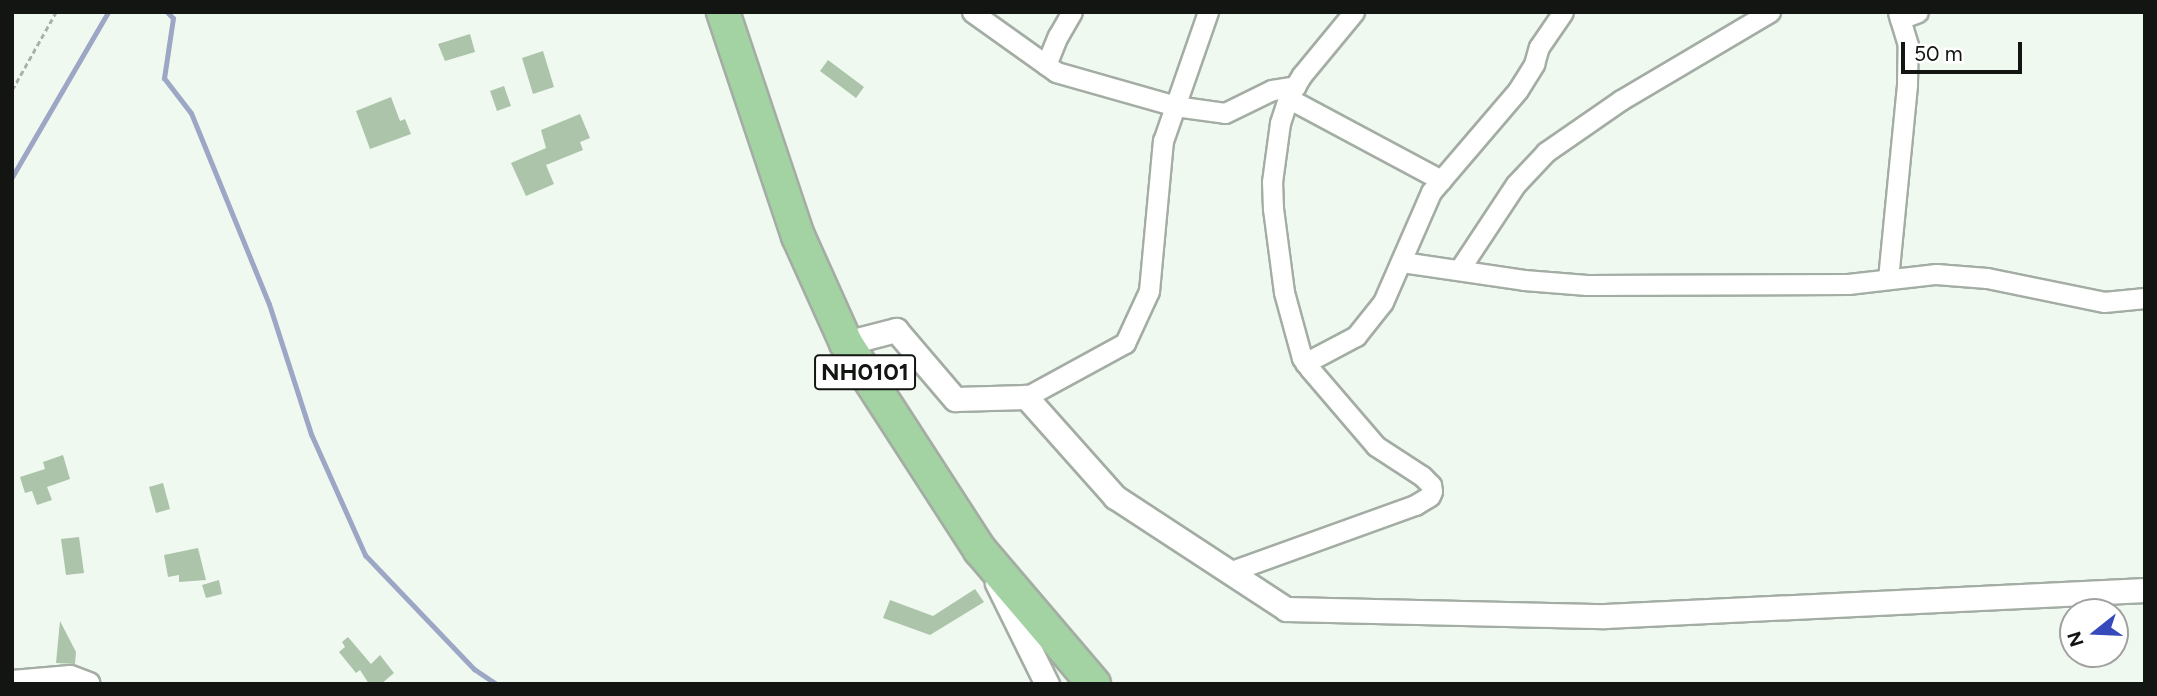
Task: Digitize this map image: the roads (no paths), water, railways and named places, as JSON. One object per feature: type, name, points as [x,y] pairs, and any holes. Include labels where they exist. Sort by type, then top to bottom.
[{"type":"highway","name":"NH0101","points":[[723,12],[798,236],[846,343],[980,550],[1094,684]]},
{"type":"street","points":[[972,12],[1064,76],[1175,106],[1225,113],[1272,90],[1292,92],[1441,180]]},
{"type":"street","points":[[1046,65],[1072,12]]},
{"type":"street","points":[[846,343],[896,330],[955,399],[1026,397],[1125,343],[1149,291],[1163,141],[1208,12]]},
{"type":"street","points":[[1229,572],[1415,505],[1430,496],[1428,481],[1377,446],[1306,363],[1295,337],[1284,292],[1272,182],[1280,123],[1292,92],[1354,12]]},
{"type":"street","points":[[1306,363],[1356,336],[1383,302],[1430,192],[1518,90],[1563,12]]},
{"type":"street","points":[[1459,270],[1516,184],[1546,152],[1643,86],[1770,12]]},
{"type":"street","points":[[1888,279],[1907,84],[1908,45],[1905,15]]},
{"type":"street","points":[[1402,262],[1587,285],[1848,284],[1936,274],[1987,278],[2104,302],[2145,298]]},
{"type":"street","points":[[1026,397],[1115,497],[1286,610],[1592,616],[2145,590]]},
{"type":"street","points":[[980,550],[1047,684]]},
{"type":"street","points":[[12,682],[70,677],[88,684]]},
{"type":"waterway","points":[[12,177],[108,12]]},
{"type":"waterway","points":[[167,12],[173,18],[164,78],[191,113],[269,304],[311,434],[365,555],[474,669],[496,684]]}]
